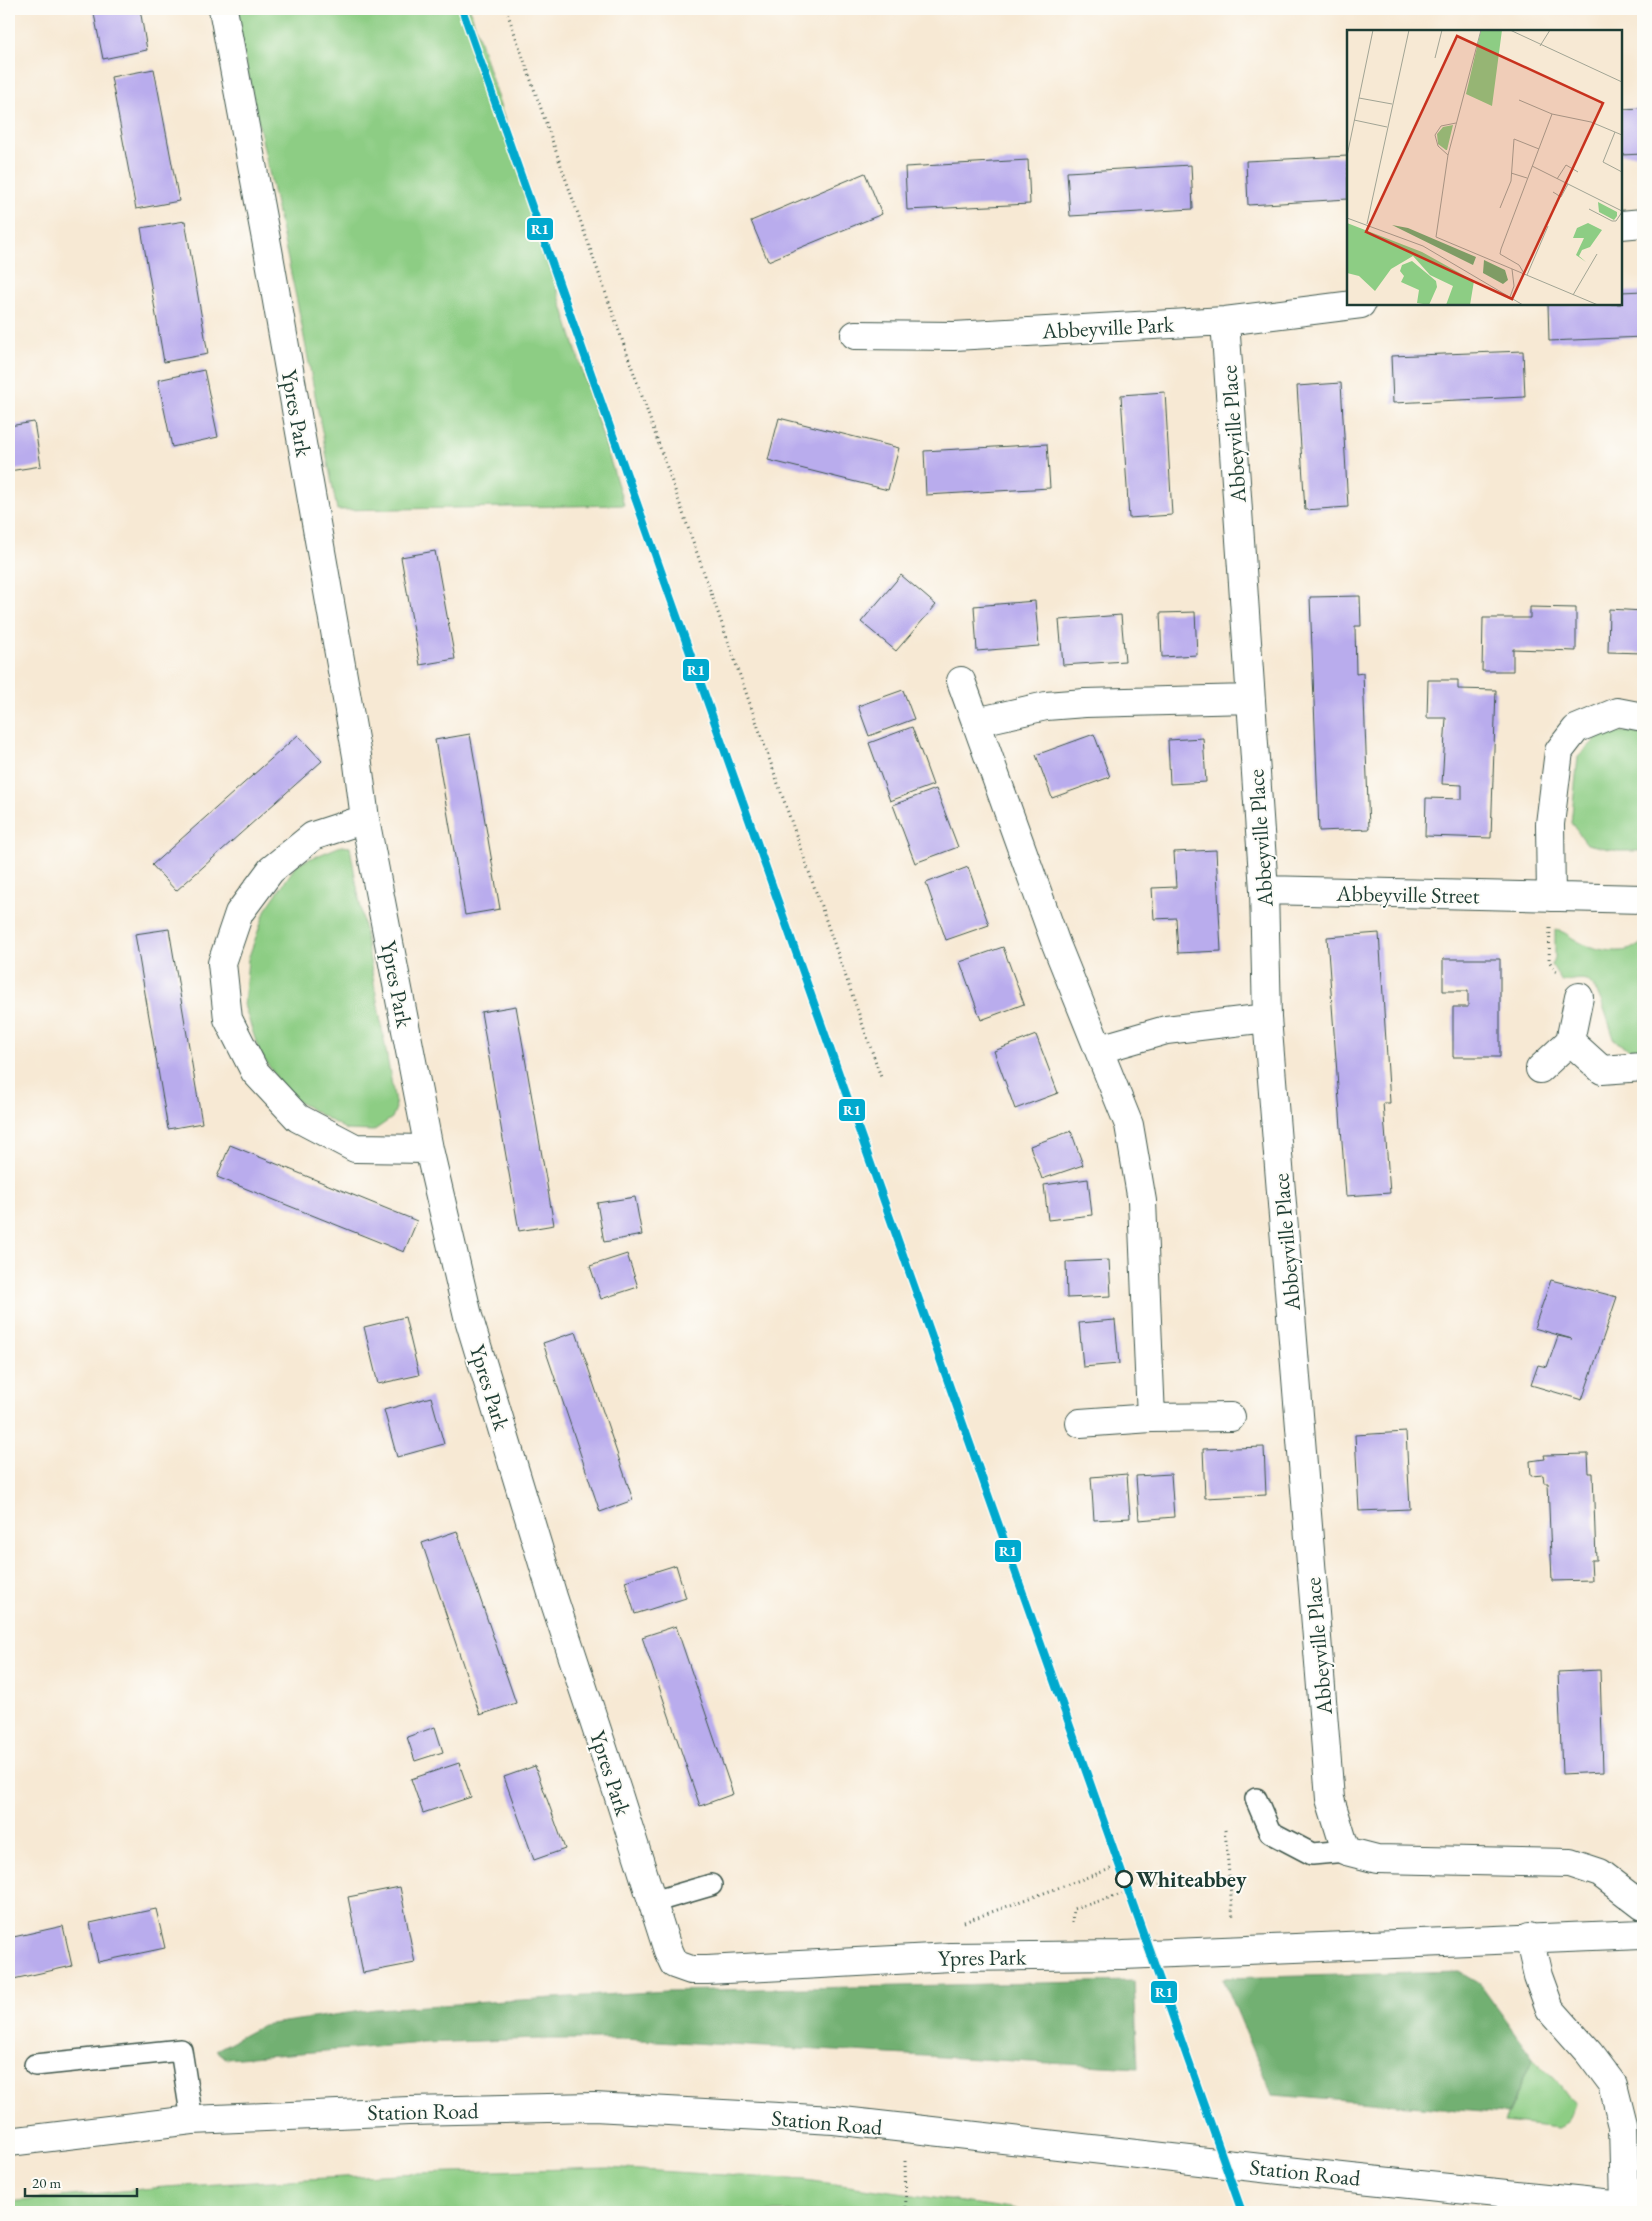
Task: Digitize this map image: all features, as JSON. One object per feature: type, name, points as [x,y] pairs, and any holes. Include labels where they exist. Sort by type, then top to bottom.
[{"type":"street","name":"Ypres Park","points":[[223,9],[268,250],[357,756],[365,819],[429,1149],[468,1316],[554,1600],[668,1951],[674,1964],[691,1970],[951,1957],[1123,1955],[1392,1946],[1529,1937]]},
{"type":"street","points":[[1622,225],[1643,223]]},
{"type":"street","name":"Abbeyville Park","points":[[855,335],[954,336],[1226,320],[1353,305]]},
{"type":"street","name":"Abbeyville Place","points":[[1226,320],[1264,890],[1267,1018],[1330,1799],[1346,1851]]},
{"type":"street","points":[[961,681],[1044,912],[1129,1125],[1142,1201],[1151,1418]]},
{"type":"street","points":[[976,722],[1046,706],[1251,698]]},
{"type":"street","points":[[1551,897],[1550,824],[1559,751],[1576,729],[1617,712],[1643,717]]},
{"type":"street","points":[[365,819],[313,836],[271,870],[239,913],[222,964],[228,1019],[255,1072],[298,1118],[355,1148],[429,1149]]},
{"type":"street","name":"Abbeyville Street","points":[[1264,890],[1643,899]]},
{"type":"street","points":[[1540,1069],[1570,1041],[1579,997]]},
{"type":"street","points":[[1100,1049],[1166,1030],[1267,1018]]},
{"type":"street","points":[[1570,1041],[1602,1070],[1643,1067]]},
{"type":"street","points":[[1080,1423],[1151,1418],[1231,1417]]},
{"type":"street","points":[[1346,1851],[1377,1859],[1570,1863],[1600,1873],[1643,1906]]},
{"type":"street","points":[[1634,2207],[1623,2125],[1613,2085],[1589,2053],[1550,2009],[1538,1976],[1529,1937],[1643,1934]]},
{"type":"street","name":"Station Road","points":[[9,2142],[192,2120],[409,2110],[594,2107],[834,2120],[1350,2178],[1634,2207]]},
{"type":"lane","points":[[1256,1799],[1270,1832],[1312,1854],[1346,1851]]},
{"type":"lane","points":[[653,1902],[710,1885]]},
{"type":"lane","points":[[35,2065],[180,2050],[192,2120]]},
{"type":"path","points":[[506,9],[881,1076]]},
{"type":"path","points":[[1551,897],[1549,960],[1562,982],[1579,997]]},
{"type":"path","points":[[1225,1830],[1228,1879],[1234,1922]]},
{"type":"path","points":[[951,1957],[952,1934],[960,1923],[1113,1868]]},
{"type":"path","points":[[1154,1886],[1208,1878],[1228,1879]]},
{"type":"path","points":[[1071,1929],[1073,1909],[1122,1894]]},
{"type":"path","points":[[905,2128],[906,2212]]},
{"type":"green space","points":[[234,9],[470,9],[624,505],[337,510],[299,311]]},
{"type":"green space","points":[[1643,731],[1643,851],[1618,851],[1587,844],[1571,823],[1578,757],[1602,733]]},
{"type":"green space","points":[[341,846],[350,847],[396,1108],[392,1118],[373,1131],[347,1130],[288,1096],[259,1051],[244,1005],[248,959],[266,909],[297,864]]},
{"type":"green space","points":[[1555,930],[1588,946],[1604,950],[1627,950],[1643,942],[1643,1048],[1634,1051],[1615,1041],[1604,1007],[1591,984],[1583,979],[1562,982],[1552,965],[1555,958]]},
{"type":"green space","points":[[1460,1972],[1479,1983],[1533,2058],[1507,2114],[1272,2095],[1223,1978]]},
{"type":"green space","points":[[1134,1981],[1138,2068],[622,2039],[539,2039],[423,2043],[227,2059],[216,2050],[263,2025],[376,2009],[666,1991]]},
{"type":"green space","points":[[1533,2058],[1560,2085],[1575,2105],[1569,2120],[1559,2129],[1504,2123]]},
{"type":"green space","points":[[607,2168],[806,2180],[1033,2212],[9,2212],[9,2202],[164,2187],[416,2173]]},
{"type":"building","points":[[93,9],[140,9],[147,50],[103,59]]},
{"type":"building","points":[[154,69],[179,201],[136,209],[111,77]]},
{"type":"building","points":[[1643,108],[1643,154],[1622,155],[1622,109]]},
{"type":"building","points":[[1347,156],[1347,199],[1248,205],[1246,161]]},
{"type":"building","points":[[1028,160],[1030,204],[907,210],[905,167]]},
{"type":"building","points":[[1191,165],[1193,209],[1070,216],[1067,172]]},
{"type":"building","points":[[865,173],[882,214],[768,261],[751,221]]},
{"type":"building","points":[[185,221],[208,354],[164,362],[141,228]]},
{"type":"building","points":[[1643,291],[1643,337],[1549,341],[1548,305],[1622,305],[1622,292]]},
{"type":"building","points":[[1523,351],[1525,397],[1393,403],[1391,356]]},
{"type":"building","points":[[204,370],[218,437],[172,447],[158,380]]},
{"type":"building","points":[[1341,383],[1348,507],[1305,510],[1297,386]]},
{"type":"building","points":[[1165,392],[1172,515],[1129,518],[1121,395]]},
{"type":"building","points":[[779,418],[899,448],[888,490],[768,460]]},
{"type":"building","points":[[34,422],[41,466],[9,471],[9,426]]},
{"type":"building","points":[[1047,444],[1050,488],[926,495],[924,451]]},
{"type":"building","points":[[435,551],[455,659],[420,665],[401,557]]},
{"type":"building","points":[[901,575],[936,605],[896,651],[861,622]]},
{"type":"building","points":[[1360,596],[1361,626],[1355,626],[1356,674],[1363,673],[1369,829],[1319,831],[1310,597]]},
{"type":"building","points":[[1035,601],[1039,646],[977,651],[974,606]]},
{"type":"building","points":[[1530,607],[1576,608],[1576,651],[1513,649],[1513,671],[1482,671],[1483,618],[1530,618]]},
{"type":"building","points":[[1609,609],[1643,611],[1643,653],[1608,652]]},
{"type":"building","points":[[1195,612],[1197,655],[1162,657],[1160,613]]},
{"type":"building","points":[[1121,615],[1125,661],[1063,665],[1059,620]]},
{"type":"building","points":[[1428,680],[1458,680],[1458,689],[1496,690],[1491,838],[1425,836],[1426,798],[1462,799],[1462,785],[1442,784],[1446,718],[1427,718]]},
{"type":"building","points":[[903,690],[914,719],[869,736],[858,706]]},
{"type":"building","points":[[912,727],[933,785],[890,801],[869,743]]},
{"type":"building","points":[[470,734],[500,909],[465,915],[435,740]]},
{"type":"building","points":[[1094,734],[1110,777],[1052,798],[1036,755]]},
{"type":"building","points":[[298,735],[322,761],[176,891],[152,865]]},
{"type":"building","points":[[1203,738],[1206,782],[1170,784],[1168,740]]},
{"type":"building","points":[[936,789],[958,847],[915,863],[893,805]]},
{"type":"building","points":[[1216,850],[1221,951],[1178,953],[1176,918],[1154,919],[1152,888],[1176,887],[1174,852]]},
{"type":"building","points":[[968,867],[989,925],[946,940],[926,883]]},
{"type":"building","points":[[169,929],[202,1123],[168,1129],[135,934]]},
{"type":"building","points":[[1379,933],[1390,1103],[1383,1103],[1390,1193],[1346,1196],[1327,937]]},
{"type":"building","points":[[1003,947],[1024,1004],[981,1020],[960,962]]},
{"type":"building","points":[[1443,959],[1500,959],[1500,1057],[1453,1057],[1453,1007],[1468,1007],[1468,991],[1443,991]]},
{"type":"building","points":[[516,1006],[554,1225],[519,1231],[481,1012]]},
{"type":"building","points":[[1036,1035],[1058,1093],[1015,1109],[994,1051]]},
{"type":"building","points":[[1071,1131],[1083,1165],[1042,1179],[1030,1146]]},
{"type":"building","points":[[230,1145],[417,1221],[404,1252],[217,1177]]},
{"type":"building","points":[[1088,1179],[1092,1215],[1048,1220],[1044,1185]]},
{"type":"building","points":[[635,1197],[642,1235],[604,1242],[597,1203]]},
{"type":"building","points":[[627,1254],[638,1287],[601,1299],[590,1266]]},
{"type":"building","points":[[1109,1260],[1111,1296],[1067,1298],[1066,1262]]},
{"type":"building","points":[[1551,1280],[1617,1297],[1582,1400],[1531,1385],[1538,1365],[1547,1367],[1558,1336],[1572,1339],[1534,1328]]},
{"type":"building","points":[[405,1317],[419,1375],[378,1384],[364,1327]]},
{"type":"building","points":[[1115,1320],[1119,1364],[1083,1367],[1079,1323]]},
{"type":"building","points":[[576,1332],[633,1500],[600,1512],[543,1343]]},
{"type":"building","points":[[431,1397],[444,1444],[397,1457],[384,1410]]},
{"type":"building","points":[[1406,1432],[1410,1509],[1359,1511],[1355,1435]]},
{"type":"building","points":[[1264,1447],[1266,1495],[1205,1498],[1203,1449]]},
{"type":"building","points":[[1588,1454],[1589,1473],[1593,1473],[1596,1560],[1591,1560],[1592,1580],[1552,1581],[1548,1483],[1544,1483],[1543,1475],[1531,1476],[1530,1461],[1545,1459],[1544,1455]]},
{"type":"building","points":[[1127,1474],[1130,1518],[1094,1520],[1091,1477]]},
{"type":"building","points":[[1171,1474],[1174,1517],[1139,1520],[1136,1476]]},
{"type":"building","points":[[457,1531],[516,1703],[480,1715],[422,1543]]},
{"type":"building","points":[[676,1565],[686,1598],[635,1614],[625,1581]]},
{"type":"building","points":[[676,1626],[733,1794],[700,1806],[642,1637]]},
{"type":"building","points":[[1600,1670],[1603,1772],[1562,1774],[1558,1672]]},
{"type":"building","points":[[435,1727],[443,1752],[415,1761],[407,1737]]},
{"type":"building","points":[[459,1763],[471,1797],[423,1813],[411,1779]]},
{"type":"building","points":[[535,1766],[565,1849],[534,1860],[504,1777]]},
{"type":"building","points":[[400,1887],[415,1963],[363,1973],[348,1897]]},
{"type":"building","points":[[156,1909],[165,1948],[98,1962],[90,1923]]},
{"type":"building","points":[[63,1926],[72,1966],[9,1980],[9,1938]]},
{"type":"transit line","name":"R1","points":[[462,9],[1242,2212]]},
{"type":"place","name":"Whiteabbey","points":[[1124,1879]]}]
